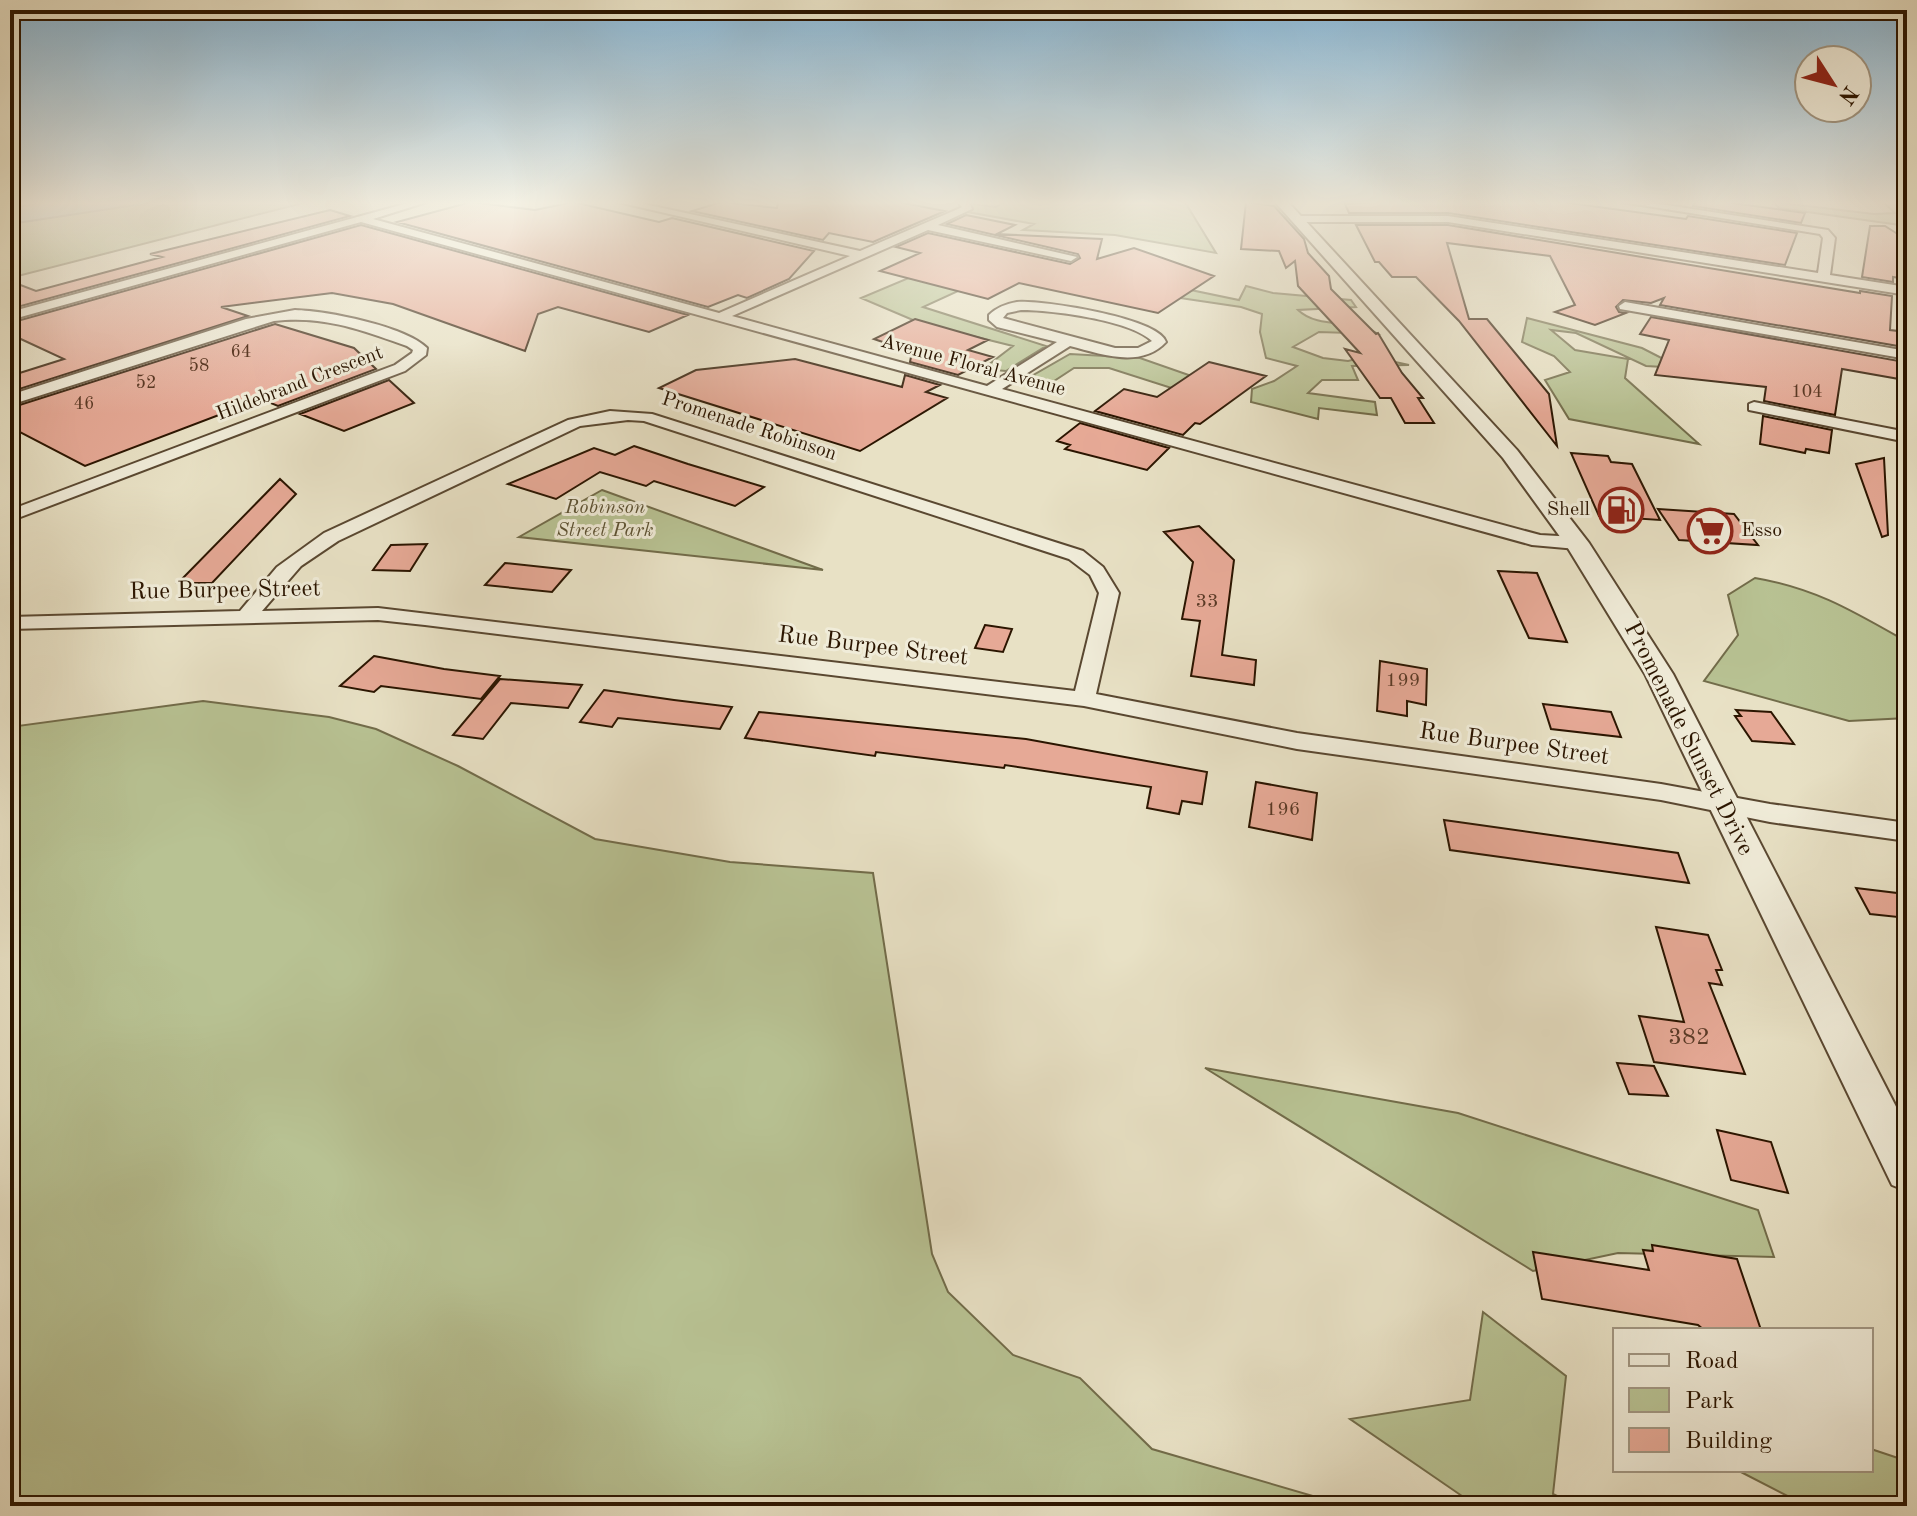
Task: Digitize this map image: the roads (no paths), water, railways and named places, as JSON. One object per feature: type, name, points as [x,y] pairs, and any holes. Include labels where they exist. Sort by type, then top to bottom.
[{"type":"street","points":[[10,316],[167,273]]},
{"type":"street","name":"Avenue Floral Avenue","points":[[558,273],[1539,541],[1577,543]]},
{"type":"street","points":[[720,317],[821,273]]},
{"type":"street","name":"Promenade Sunset Drive","points":[[1346,273],[1510,454],[1577,543],[1659,674],[1907,1171]]},
{"type":"street","points":[[1791,273],[1907,291]]},
{"type":"street","points":[[1824,278],[1825,273]]},
{"type":"street","points":[[1625,306],[1907,355]]},
{"type":"street","points":[[989,391],[1068,341],[1122,353],[1146,350],[1159,342],[1158,337],[1144,329],[1050,307],[1010,307],[996,315],[996,320],[1002,324],[1068,341]]},
{"type":"street","name":"Hildebrand Crescent","points":[[10,400],[251,322],[291,313],[325,314],[420,348],[419,355],[400,368],[10,516]]},
{"type":"street","points":[[1754,407],[1907,437]]},
{"type":"street","name":"Promenade Robinson","points":[[247,616],[300,554],[331,537],[574,423],[601,415],[628,414],[661,421],[1076,555],[1096,567],[1105,579],[1109,593],[1084,699]]},
{"type":"street","name":"Rue Burpee Street","points":[[10,623],[378,614],[409,617],[1084,699],[1297,741],[1661,792],[1907,832]]},
{"type":"place","name":"Shell","points":[[1621,510]]},
{"type":"place","name":"Esso","points":[[1710,531]]},
{"type":"park label","name":"Robinson Street Park","points":[[605,520]]}]
